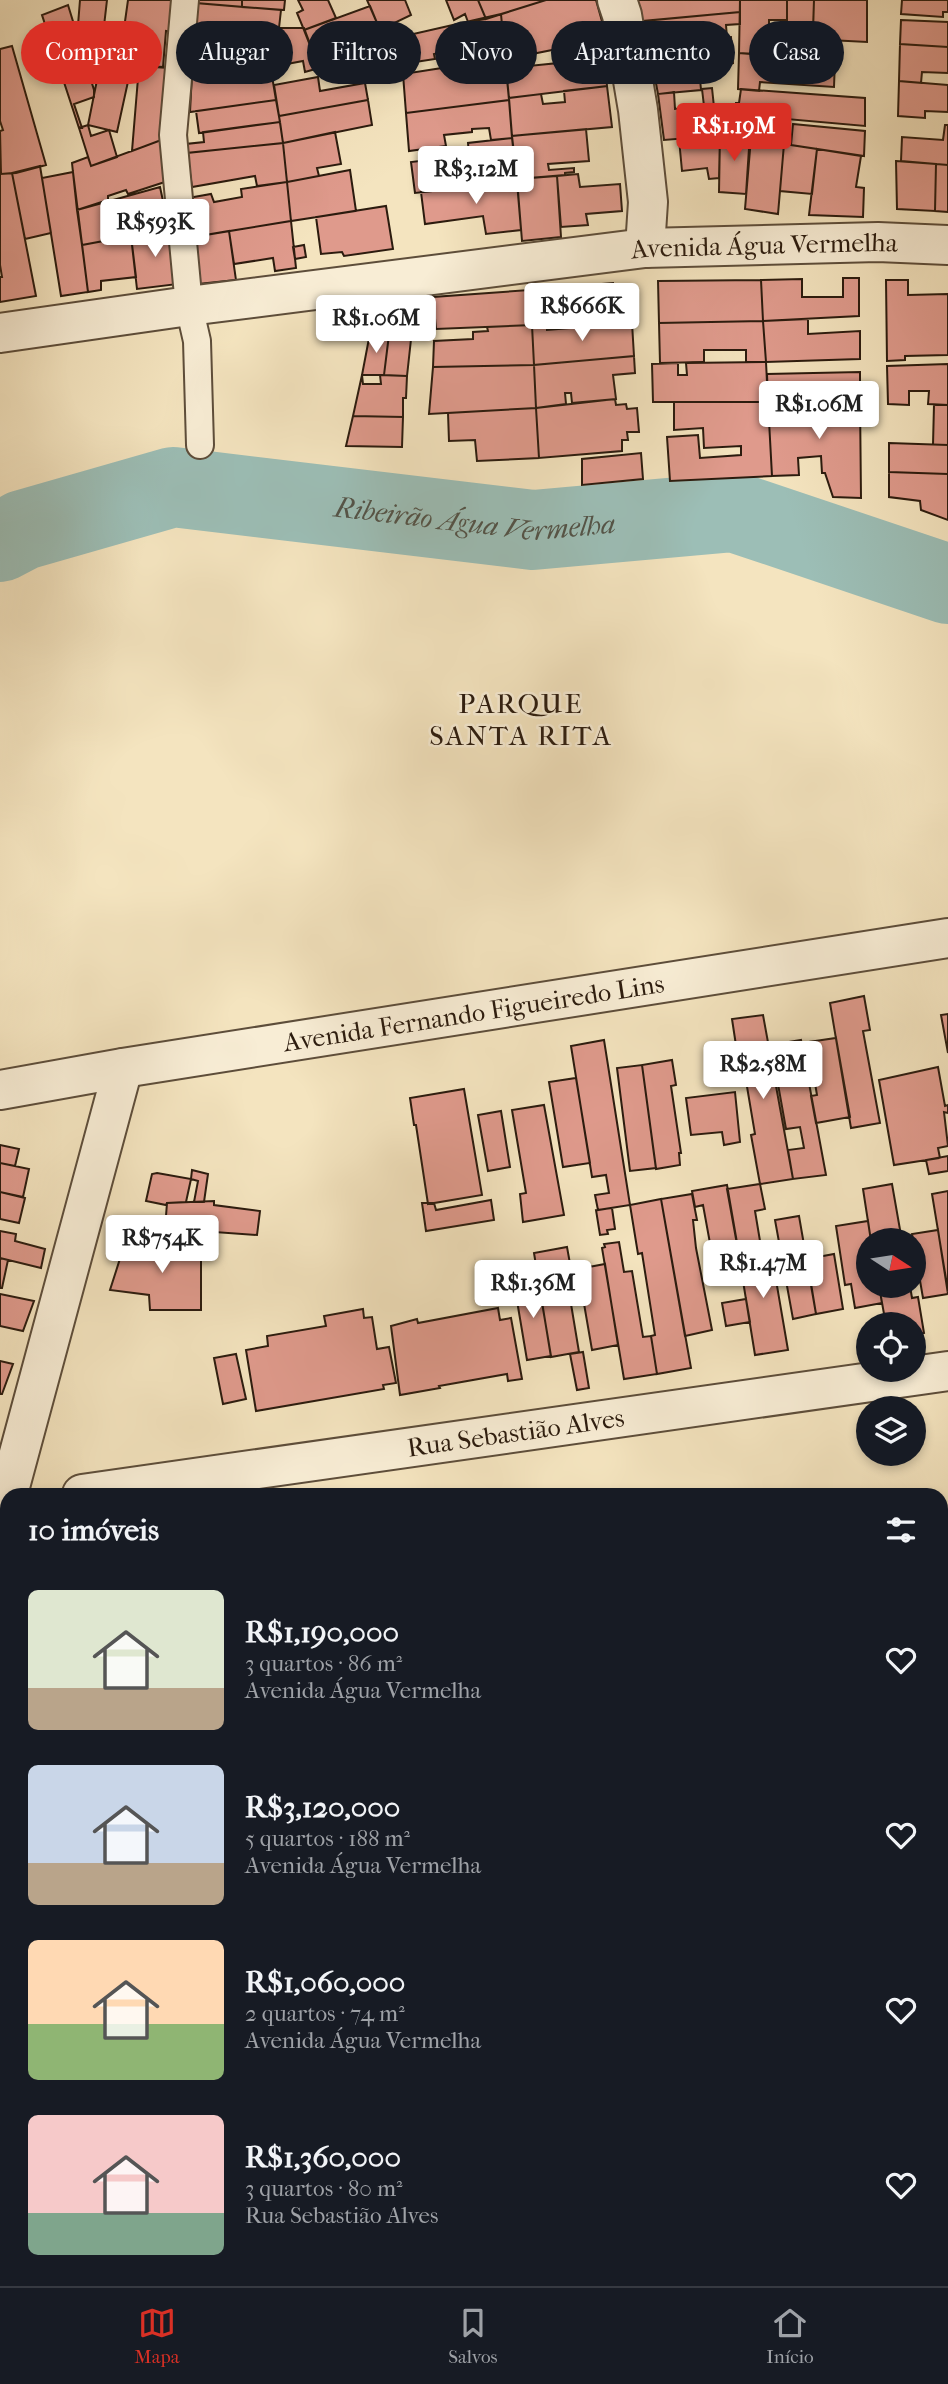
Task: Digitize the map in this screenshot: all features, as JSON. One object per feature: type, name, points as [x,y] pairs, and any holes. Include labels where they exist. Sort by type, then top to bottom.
[{"type":"street","points":[[617,0],[638,110],[648,202],[645,248]]},
{"type":"street","name":"Avenida Água Vermelha","points":[[0,333],[645,248],[878,242],[948,245]]},
{"type":"street","name":"Avenida Fernando Figueiredo Lins","points":[[0,1090],[123,1068],[948,939]]},
{"type":"street","points":[[11,1488],[123,1068]]},
{"type":"street","name":"Rua Sebastião Alves","points":[[124,1488],[948,1371]]},
{"type":"lane","points":[[185,0],[173,135],[189,306],[197,341],[200,445]]},
{"type":"building","points":[[80,0],[107,0],[105,21],[78,21]]},
{"type":"building","points":[[128,0],[174,0],[172,32],[166,31],[163,67],[162,21],[125,21]]},
{"type":"building","points":[[196,0],[242,0],[242,7],[196,3]]},
{"type":"building","points":[[242,0],[285,0],[284,10],[242,7]]},
{"type":"building","points":[[298,0],[328,0],[336,18],[328,21],[307,21],[307,29],[304,30],[297,13],[303,10]]},
{"type":"building","points":[[367,0],[405,0],[411,15],[399,21],[376,21]]},
{"type":"building","points":[[446,0],[478,0],[486,19],[468,21],[465,14],[454,20]]},
{"type":"building","points":[[478,0],[546,0],[486,19]]},
{"type":"building","points":[[546,0],[596,0],[602,21],[551,21],[551,50],[537,53],[537,21],[502,21],[501,14]]},
{"type":"building","points":[[637,0],[740,0],[740,12],[642,21]]},
{"type":"building","points":[[740,0],[787,0],[787,20],[749,21],[749,54],[739,53]]},
{"type":"building","points":[[787,0],[814,0],[813,21],[787,21]]},
{"type":"building","points":[[814,0],[867,0],[867,42],[844,41],[844,21],[813,21]]},
{"type":"building","points":[[902,0],[948,0],[948,12],[943,12],[943,17],[901,14]]},
{"type":"building","points":[[196,3],[281,10],[280,21],[195,21]]},
{"type":"building","points":[[68,5],[73,21],[44,21],[42,15]]},
{"type":"building","points":[[370,6],[376,21],[329,21]]},
{"type":"building","points":[[740,12],[740,24],[735,24],[735,21],[644,21]]},
{"type":"building","points":[[501,14],[502,21],[470,21]]},
{"type":"building","points":[[901,20],[948,22],[948,47],[900,44]]},
{"type":"building","points":[[293,28],[304,28],[307,36],[305,72],[303,61],[293,63]]},
{"type":"building","points":[[435,29],[435,59],[421,61],[421,32]]},
{"type":"building","points":[[900,44],[948,47],[948,73],[922,72],[921,83],[899,81]]},
{"type":"building","points":[[12,46],[46,165],[16,173],[1,174],[0,131],[3,130],[0,121],[0,49]]},
{"type":"building","points":[[739,53],[749,54],[749,84],[760,84],[759,91],[738,89]]},
{"type":"building","points":[[551,64],[551,84],[607,86],[509,98],[508,84],[537,84],[537,65]]},
{"type":"building","points":[[162,68],[169,68],[164,139],[132,151],[138,84],[162,84]]},
{"type":"building","points":[[435,69],[435,84],[507,84],[509,100],[406,113],[404,84],[421,84],[421,71]]},
{"type":"building","points":[[307,79],[307,84],[319,84],[320,91],[365,84],[368,100],[279,116],[274,85],[293,84],[293,82]]},
{"type":"building","points":[[899,81],[948,85],[948,112],[925,111],[925,118],[898,116]]},
{"type":"building","points":[[65,84],[92,84],[94,97],[74,104],[82,128],[79,128]]},
{"type":"building","points":[[96,84],[127,84],[117,132],[88,125]]},
{"type":"building","points":[[191,84],[273,84],[276,100],[190,112]]},
{"type":"building","points":[[656,84],[700,84],[701,90],[658,94]]},
{"type":"building","points":[[790,84],[834,84],[834,87]]},
{"type":"building","points":[[607,86],[612,127],[512,136],[509,98],[541,94],[543,104],[565,102],[564,91]]},
{"type":"building","points":[[712,88],[714,107],[717,106],[719,114],[736,112],[735,119],[748,121],[750,133],[664,140],[658,94],[674,92],[675,109],[704,106],[702,89]]},
{"type":"building","points":[[741,89],[865,98],[865,126],[787,119],[786,124],[735,119],[736,103],[739,103]]},
{"type":"building","points":[[276,100],[280,122],[199,133],[196,111]]},
{"type":"building","points":[[368,100],[372,125],[283,143],[279,116]]},
{"type":"building","points":[[509,100],[512,138],[491,140],[489,128],[472,129],[472,132],[444,135],[446,146],[409,151],[406,113]]},
{"type":"building","points":[[280,122],[283,143],[187,153],[186,144],[204,142],[203,132]]},
{"type":"building","points":[[793,124],[865,131],[864,156],[791,145]]},
{"type":"building","points":[[88,125],[91,136],[109,130],[117,157],[91,166],[79,128]]},
{"type":"building","points":[[945,125],[948,125],[948,165],[901,161],[902,137],[943,140]]},
{"type":"building","points":[[586,129],[589,161],[548,164],[549,170],[574,168],[574,172],[517,179],[512,136]]},
{"type":"building","points":[[335,132],[341,164],[317,168],[319,176],[287,182],[283,143]]},
{"type":"building","points":[[750,133],[746,194],[719,192],[720,135]]},
{"type":"building","points":[[720,135],[719,178],[709,179],[707,168],[682,171],[679,139]]},
{"type":"building","points":[[512,138],[517,182],[415,193],[411,162],[469,155],[468,143]]},
{"type":"building","points":[[751,138],[784,144],[778,214],[745,209]]},
{"type":"building","points":[[164,139],[171,180],[128,194],[126,190],[108,196],[108,200],[77,210],[72,163],[88,157],[91,166]]},
{"type":"building","points":[[283,143],[287,182],[257,186],[255,176],[192,187],[187,153]]},
{"type":"building","points":[[784,144],[817,149],[812,194],[780,191]]},
{"type":"building","points":[[817,149],[861,156],[856,187],[864,188],[863,217],[809,215]]},
{"type":"building","points":[[896,161],[936,164],[935,211],[897,209]]},
{"type":"building","points":[[936,164],[948,165],[948,212],[935,211]]},
{"type":"building","points":[[40,166],[51,233],[25,239],[12,173]]},
{"type":"building","points":[[350,170],[356,211],[291,221],[287,182]]},
{"type":"building","points":[[0,171],[1,174],[12,173],[36,296],[0,302],[2,277]]},
{"type":"building","points":[[73,172],[88,292],[61,296],[42,178]]},
{"type":"building","points":[[578,174],[580,187],[620,184],[622,211],[586,214],[588,225],[561,227],[557,176]]},
{"type":"building","points":[[557,176],[561,237],[522,241],[517,179]]},
{"type":"building","points":[[287,182],[291,221],[193,237],[188,198],[211,194],[214,202],[242,197],[241,189]]},
{"type":"building","points":[[517,182],[521,230],[486,234],[483,216],[425,224],[421,192]]},
{"type":"building","points":[[160,187],[163,201],[174,198],[176,214],[154,218],[157,231],[82,245],[77,210]]},
{"type":"building","points":[[386,206],[393,249],[344,256],[342,252],[321,254],[316,217]]},
{"type":"building","points":[[291,221],[296,268],[275,271],[273,258],[234,264],[229,231]]},
{"type":"building","points":[[172,228],[178,284],[137,289],[131,236]]},
{"type":"building","points":[[229,231],[236,280],[198,284],[193,237]]},
{"type":"building","points":[[131,236],[136,277],[101,281],[101,290],[88,292],[82,245]]},
{"type":"building","points":[[304,245],[306,257],[295,259],[293,247]]},
{"type":"building","points":[[843,278],[859,278],[859,316],[763,321],[761,280],[802,279],[802,297],[843,297]]},
{"type":"building","points":[[761,280],[763,321],[659,323],[658,281]]},
{"type":"building","points":[[886,280],[908,280],[908,295],[948,294],[948,355],[905,356],[905,360],[887,361]]},
{"type":"building","points":[[613,283],[615,318],[532,325],[529,290]]},
{"type":"building","points":[[529,290],[532,325],[436,329],[433,297]]},
{"type":"building","points":[[391,319],[413,321],[407,376],[384,375]]},
{"type":"building","points":[[808,319],[808,334],[860,331],[860,359],[766,362],[763,321]]},
{"type":"building","points":[[763,321],[766,362],[746,362],[746,350],[704,350],[704,362],[660,363],[659,323]]},
{"type":"building","points":[[547,323],[547,330],[632,323],[634,356],[534,365],[532,325]]},
{"type":"building","points":[[532,325],[534,365],[433,367],[434,341],[473,339],[473,332],[488,331],[487,327]]},
{"type":"building","points":[[370,333],[389,334],[384,375],[362,375]]},
{"type":"building","points":[[634,356],[635,373],[613,375],[616,399],[572,403],[571,393],[565,393],[566,404],[536,408],[534,365]]},
{"type":"building","points":[[766,362],[768,402],[653,402],[652,364],[678,363],[678,375],[687,375],[686,363]]},
{"type":"building","points":[[948,364],[948,405],[928,404],[929,391],[909,391],[909,405],[888,404],[887,366]]},
{"type":"building","points":[[534,365],[536,408],[429,414],[433,367]]},
{"type":"building","points":[[860,372],[860,400],[768,402],[767,374]]},
{"type":"building","points":[[362,375],[363,384],[381,384],[380,375],[407,376],[403,417],[353,416]]},
{"type":"building","points":[[615,399],[616,405],[626,404],[627,409],[637,408],[639,432],[627,432],[628,440],[622,440],[622,451],[539,458],[536,408]]},
{"type":"building","points":[[860,400],[861,498],[833,497],[825,473],[822,473],[821,456],[798,458],[799,475],[772,476],[768,402]]},
{"type":"building","points":[[674,402],[768,402],[772,476],[670,481],[667,437],[698,435],[700,458],[741,455],[741,446],[704,448],[703,428],[674,430]]},
{"type":"building","points":[[934,405],[948,405],[948,445],[933,445]]},
{"type":"building","points":[[536,408],[539,458],[477,461],[475,440],[449,441],[448,413]]},
{"type":"building","points":[[353,416],[403,417],[402,447],[346,446]]},
{"type":"building","points":[[889,443],[948,445],[948,474],[889,472]]},
{"type":"building","points":[[641,453],[643,479],[582,485],[582,459]]},
{"type":"building","points":[[889,472],[948,474],[948,520],[921,510],[920,501],[889,497]]},
{"type":"building","points":[[864,996],[870,1030],[863,1031],[880,1123],[851,1128],[830,1003]]},
{"type":"building","points":[[948,1014],[948,1053],[941,1015]]},
{"type":"building","points":[[763,1015],[793,1179],[760,1184],[751,1135],[755,1134],[741,1051],[737,1052],[732,1019]]},
{"type":"building","points":[[836,1038],[850,1117],[816,1123],[811,1096],[817,1095],[808,1042]]},
{"type":"building","points":[[604,1040],[630,1205],[598,1210],[595,1195],[609,1193],[606,1175],[592,1177],[571,1046]]},
{"type":"building","points":[[801,1040],[826,1175],[793,1179],[788,1150],[804,1148],[800,1127],[786,1129],[771,1045]]},
{"type":"building","points":[[672,1060],[676,1085],[671,1086],[681,1153],[680,1165],[656,1169],[642,1065]]},
{"type":"building","points":[[642,1065],[656,1168],[630,1171],[617,1068]]},
{"type":"building","points":[[938,1067],[945,1106],[948,1105],[948,1113],[944,1112],[948,1146],[938,1148],[940,1158],[894,1165],[879,1080]]},
{"type":"building","points":[[576,1078],[590,1163],[563,1167],[549,1082]]},
{"type":"building","points":[[464,1089],[482,1195],[428,1204],[410,1098]]},
{"type":"building","points":[[735,1092],[740,1142],[724,1145],[722,1132],[691,1135],[686,1098]]},
{"type":"building","points":[[544,1105],[564,1215],[523,1222],[520,1194],[526,1193],[512,1110]]},
{"type":"building","points":[[501,1111],[510,1167],[488,1171],[478,1115]]},
{"type":"building","points":[[0,1145],[19,1149],[15,1166],[0,1163]]},
{"type":"building","points":[[948,1156],[948,1171],[929,1174],[926,1160]]},
{"type":"building","points":[[0,1163],[29,1169],[23,1197],[0,1192]]},
{"type":"building","points":[[192,1170],[208,1174],[204,1202],[194,1202],[198,1181],[191,1179]]},
{"type":"building","points":[[152,1174],[191,1179],[186,1202],[166,1205],[146,1201]]},
{"type":"building","points":[[760,1184],[765,1209],[755,1211],[761,1247],[738,1250],[727,1189]]},
{"type":"building","points":[[892,1184],[900,1228],[869,1228],[863,1189]]},
{"type":"building","points":[[727,1185],[740,1260],[714,1265],[703,1205],[695,1207],[692,1191]]},
{"type":"building","points":[[948,1191],[948,1291],[932,1194]]},
{"type":"building","points":[[0,1192],[25,1198],[19,1223],[0,1219]]},
{"type":"building","points":[[692,1194],[697,1220],[693,1220],[696,1248],[712,1330],[685,1336],[661,1199]]},
{"type":"building","points":[[661,1199],[691,1368],[657,1374],[651,1336],[655,1335],[642,1253],[638,1254],[630,1205]]},
{"type":"building","points":[[491,1200],[494,1220],[426,1231],[422,1203],[434,1203],[436,1210]]},
{"type":"building","points":[[214,1201],[214,1205],[260,1211],[257,1235],[201,1231],[200,1243],[149,1244],[152,1216],[166,1216],[167,1203]]},
{"type":"building","points":[[612,1208],[615,1229],[600,1235],[596,1210]]},
{"type":"building","points":[[799,1216],[816,1314],[793,1319],[775,1220]]},
{"type":"building","points":[[868,1221],[869,1228],[856,1228],[856,1298],[881,1298],[882,1303],[855,1308],[851,1284],[845,1285],[836,1226]]},
{"type":"building","points":[[938,1230],[948,1294],[926,1298],[926,1232]]},
{"type":"building","points":[[0,1231],[16,1234],[15,1241],[45,1249],[41,1268],[0,1258]]},
{"type":"building","points":[[619,1242],[624,1272],[632,1271],[643,1337],[651,1336],[657,1374],[624,1379],[602,1248],[605,1247],[604,1244]]},
{"type":"building","points":[[125,1243],[149,1247],[149,1244],[201,1243],[201,1310],[150,1310],[149,1295],[110,1290]]},
{"type":"building","points":[[770,1245],[788,1350],[755,1355],[738,1250]]},
{"type":"building","points":[[567,1247],[576,1297],[570,1298],[579,1352],[551,1357],[534,1253]]},
{"type":"building","points":[[834,1254],[843,1309],[816,1314],[807,1259]]},
{"type":"building","points":[[0,1258],[8,1260],[2,1288],[0,1288]]},
{"type":"building","points":[[605,1264],[618,1345],[592,1350],[578,1269]]},
{"type":"building","points":[[538,1279],[551,1356],[527,1360],[514,1283]]},
{"type":"building","points":[[0,1294],[34,1301],[23,1331],[0,1326]]},
{"type":"building","points":[[881,1298],[918,1298],[920,1312],[884,1312]]},
{"type":"building","points":[[746,1299],[750,1322],[726,1326],[722,1303]]},
{"type":"building","points":[[498,1308],[500,1320],[511,1318],[522,1379],[508,1381],[507,1374],[400,1395],[391,1326],[417,1319],[418,1323]]},
{"type":"building","points":[[363,1309],[364,1318],[372,1317],[377,1349],[389,1347],[396,1383],[383,1385],[384,1389],[256,1411],[246,1350],[268,1346],[267,1336],[326,1326],[324,1316]]},
{"type":"building","points":[[583,1352],[589,1388],[577,1390],[570,1354]]},
{"type":"building","points":[[236,1354],[246,1399],[223,1404],[214,1358]]},
{"type":"building","points":[[0,1361],[13,1364],[2,1394],[0,1394]]},
{"type":"waterway","name":"Ribeirão Água Vermelha","points":[[0,542],[23,530],[173,487],[533,530],[734,512],[948,584]]},
{"type":"district","name":"PARQUE SANTA RITA","points":[[521,719]]}]
